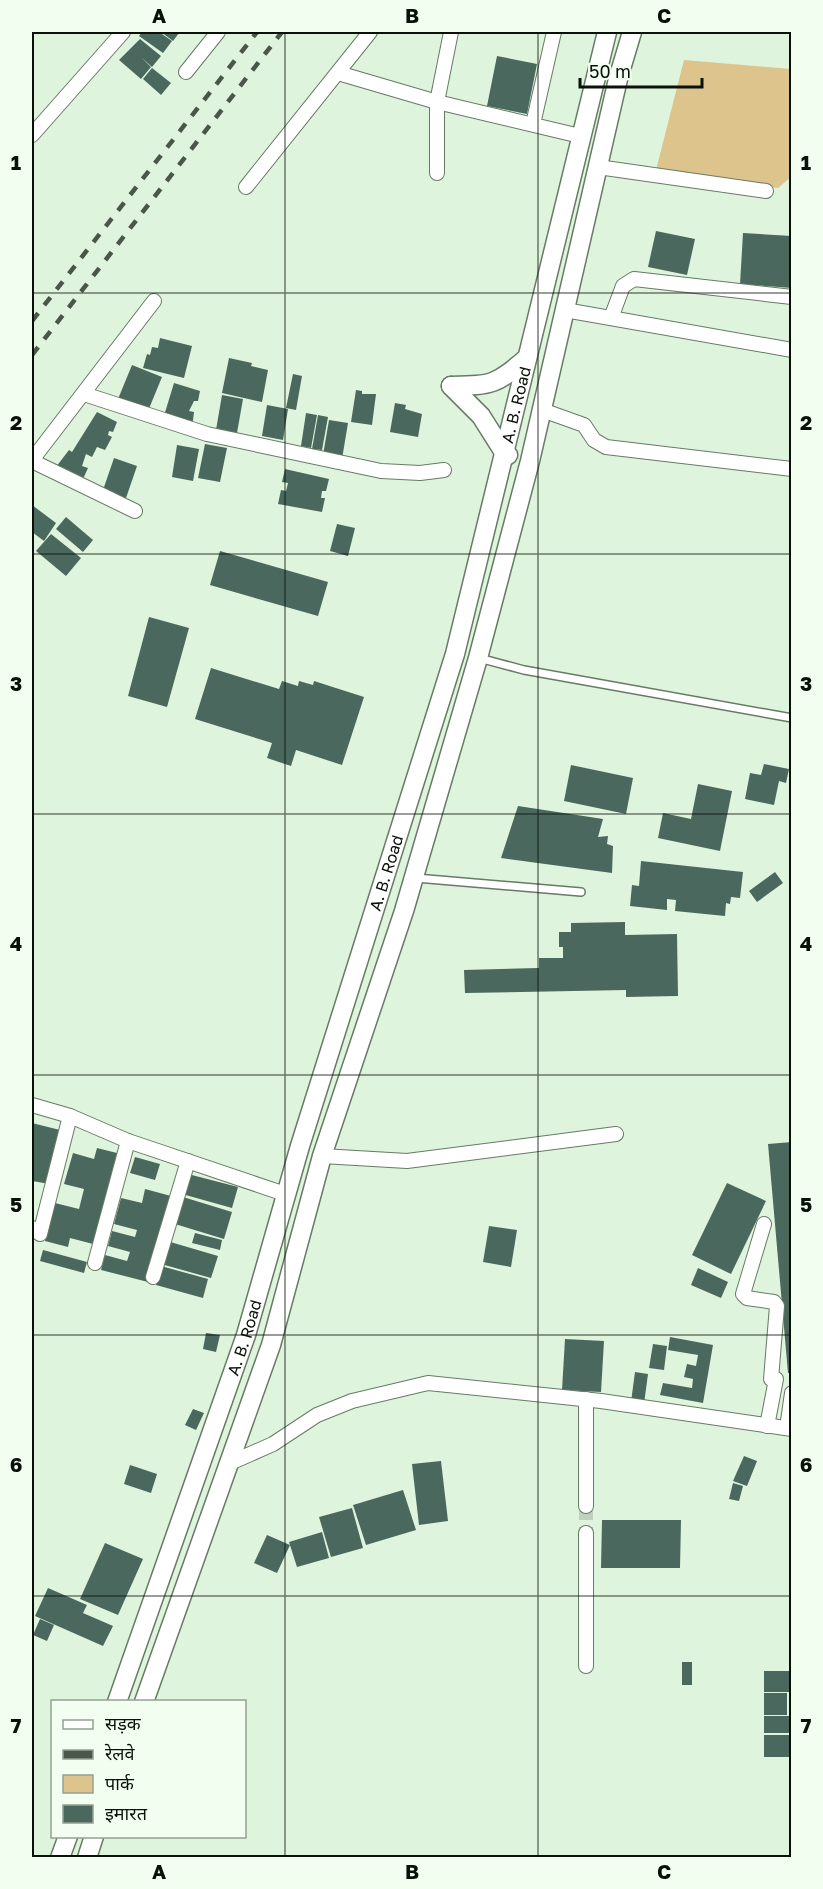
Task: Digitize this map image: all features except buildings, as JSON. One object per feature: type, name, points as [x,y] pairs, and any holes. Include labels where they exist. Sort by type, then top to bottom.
[{"type":"main road","name":"A. B. Road","points":[[117,1700],[246,1335],[285,1194],[454,654],[505,454],[526,358],[560,231],[580,136],[607,32]]},
{"type":"main road","name":"A. B. Road","points":[[144,1700],[271,1345],[322,1156],[413,878],[478,658],[530,461],[618,80],[632,32]]},
{"type":"main road","points":[[530,461],[505,454],[481,416],[451,386],[495,382],[506,377],[526,358],[553,364]]},
{"type":"main road","points":[[516,403],[542,410]]},
{"type":"main road","points":[[215,1426],[240,1434]]},
{"type":"main road","points":[[60,1857],[67,1838]]},
{"type":"main road","points":[[87,1857],[93,1838]]},
{"type":"street","points":[[32,135],[123,32]]},
{"type":"street","points":[[186,72],[218,32]]},
{"type":"street","points":[[246,187],[370,32]]},
{"type":"street","points":[[437,173],[437,102],[451,32]]},
{"type":"street","points":[[533,124],[554,32]]},
{"type":"street","points":[[338,73],[437,102],[580,136]]},
{"type":"street","points":[[598,167],[766,191]]},
{"type":"street","points":[[611,318],[623,286],[634,279],[792,297]]},
{"type":"street","points":[[135,511],[32,461],[154,301]]},
{"type":"street","points":[[565,310],[792,350]]},
{"type":"street","points":[[84,394],[207,434],[401,473],[444,470]]},
{"type":"street","points":[[542,410],[578,421],[584,425],[594,440],[606,447],[792,469]]},
{"type":"street","points":[[32,1105],[70,1116],[128,1141],[285,1194]]},
{"type":"street","points":[[32,1228],[40,1234],[70,1116]]},
{"type":"street","points":[[322,1156],[407,1161],[616,1134]]},
{"type":"street","points":[[94,1263],[128,1141]]},
{"type":"street","points":[[153,1277],[188,1161]]},
{"type":"street","points":[[764,1224],[742,1294],[747,1298],[774,1302],[777,1306],[771,1379],[776,1379],[767,1426]]},
{"type":"street","points":[[230,1463],[273,1444],[317,1415],[352,1401],[428,1383],[586,1399],[789,1429],[792,1393]]},
{"type":"street","points":[[586,1399],[586,1506]]},
{"type":"street","points":[[586,1533],[586,1666]]},
{"type":"lane","points":[[478,658],[524,670],[792,718]]},
{"type":"lane","points":[[413,878],[581,892]]},
{"type":"green space","points":[[684,60],[791,69],[791,177],[778,188],[655,174]]},
{"type":"tunnel","points":[[586,1506],[586,1533]]},
{"type":"railway","points":[[32,321],[257,32]]},
{"type":"railway","points":[[32,355],[282,32]]}]
